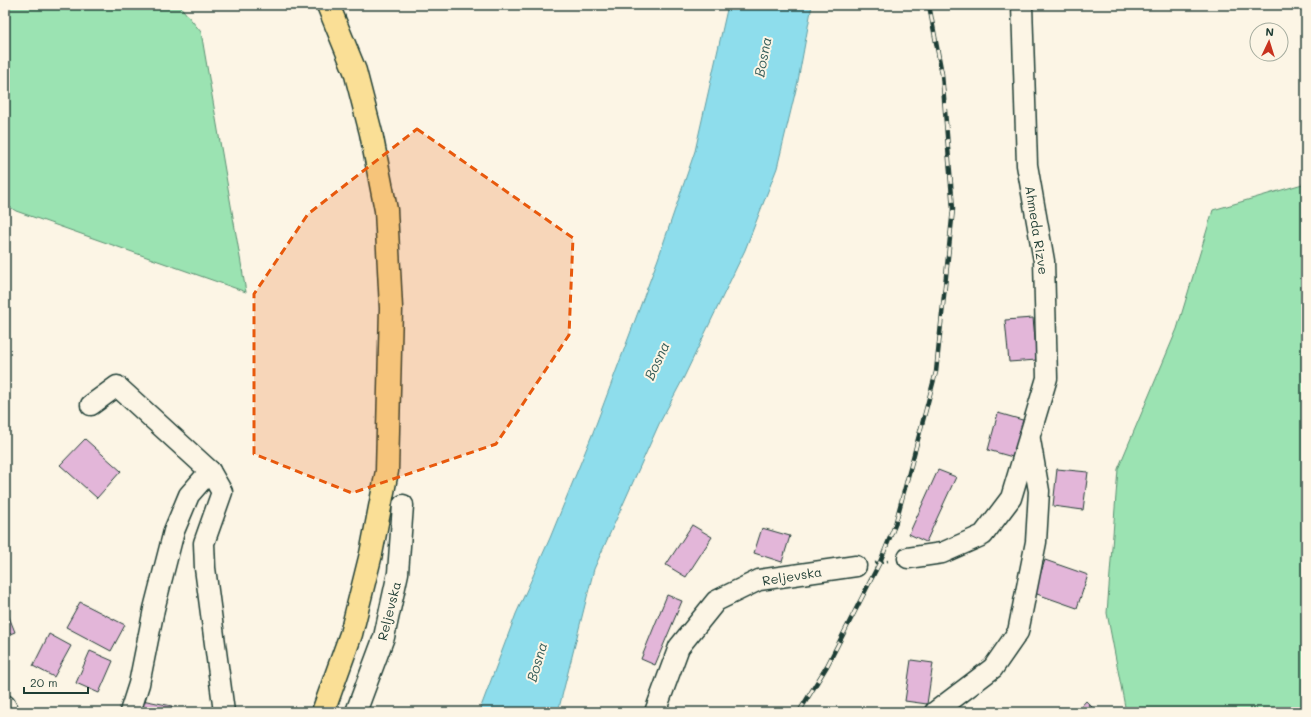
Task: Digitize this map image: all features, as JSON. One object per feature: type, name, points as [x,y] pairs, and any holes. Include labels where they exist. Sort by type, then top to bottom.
[{"type":"main road","points":[[323,712],[351,634],[372,554],[387,472],[390,308],[386,210],[371,133],[355,71],[328,5]]},
{"type":"street","name":"Ahmeda Rizve","points":[[908,558],[942,553],[983,535],[1011,498],[1047,378],[1044,261],[1027,165],[1022,5]]},
{"type":"street","points":[[91,405],[117,386],[210,471],[222,492],[204,543],[205,568],[224,712]]},
{"type":"street","points":[[935,712],[993,668],[1018,632],[1036,542],[1039,491],[1030,436]]},
{"type":"street","points":[[130,712],[139,684],[154,609],[174,531],[189,495],[210,471]]},
{"type":"street","name":"Reljevska","points":[[356,712],[384,637],[398,573],[403,505]]},
{"type":"street","name":"Reljevska","points":[[655,712],[679,647],[716,601],[759,580],[856,566]]},
{"type":"street","points":[[5,705],[9,712]]},
{"type":"path","points":[[856,566],[908,558]]},
{"type":"highlighted area","points":[[417,129],[573,238],[569,335],[496,444],[352,493],[254,454],[254,294],[308,214]]},
{"type":"green space","points":[[5,5],[179,5],[201,32],[246,292],[16,211],[5,204]]},
{"type":"green space","points":[[1306,183],[1306,712],[1126,712],[1107,613],[1118,469],[1177,329],[1213,210]]},
{"type":"water","name":"Bosna","points":[[728,5],[812,5],[798,81],[777,168],[745,250],[684,377],[659,424],[594,569],[558,712],[479,712],[516,614],[550,538],[592,435],[658,259],[695,151]]},
{"type":"building","points":[[1033,318],[1037,360],[1009,362],[1005,320]]},
{"type":"building","points":[[998,413],[1026,421],[1016,458],[988,450]]},
{"type":"building","points":[[85,439],[121,471],[97,498],[60,465]]},
{"type":"building","points":[[1057,469],[1088,472],[1083,510],[1053,506]]},
{"type":"building","points":[[938,470],[956,477],[926,542],[909,534]]},
{"type":"building","points":[[692,525],[712,537],[686,577],[666,565]]},
{"type":"building","points":[[762,528],[790,536],[782,562],[754,553]]},
{"type":"building","points":[[1045,560],[1088,575],[1077,608],[1034,593]]},
{"type":"building","points":[[667,595],[682,601],[655,665],[641,659]]},
{"type":"building","points":[[80,602],[125,625],[111,651],[66,627]]},
{"type":"building","points":[[5,607],[15,632],[5,636]]},
{"type":"building","points":[[49,634],[71,646],[54,677],[33,666]]},
{"type":"building","points":[[90,651],[113,661],[99,693],[76,683]]},
{"type":"building","points":[[911,660],[933,663],[927,704],[905,701]]},
{"type":"building","points":[[142,700],[172,706],[171,712],[140,712]]},
{"type":"building","points":[[1086,701],[1097,712],[1076,712]]},
{"type":"railway","points":[[799,712],[827,666],[880,562],[895,525],[936,372],[953,209],[942,74],[929,5]]}]
